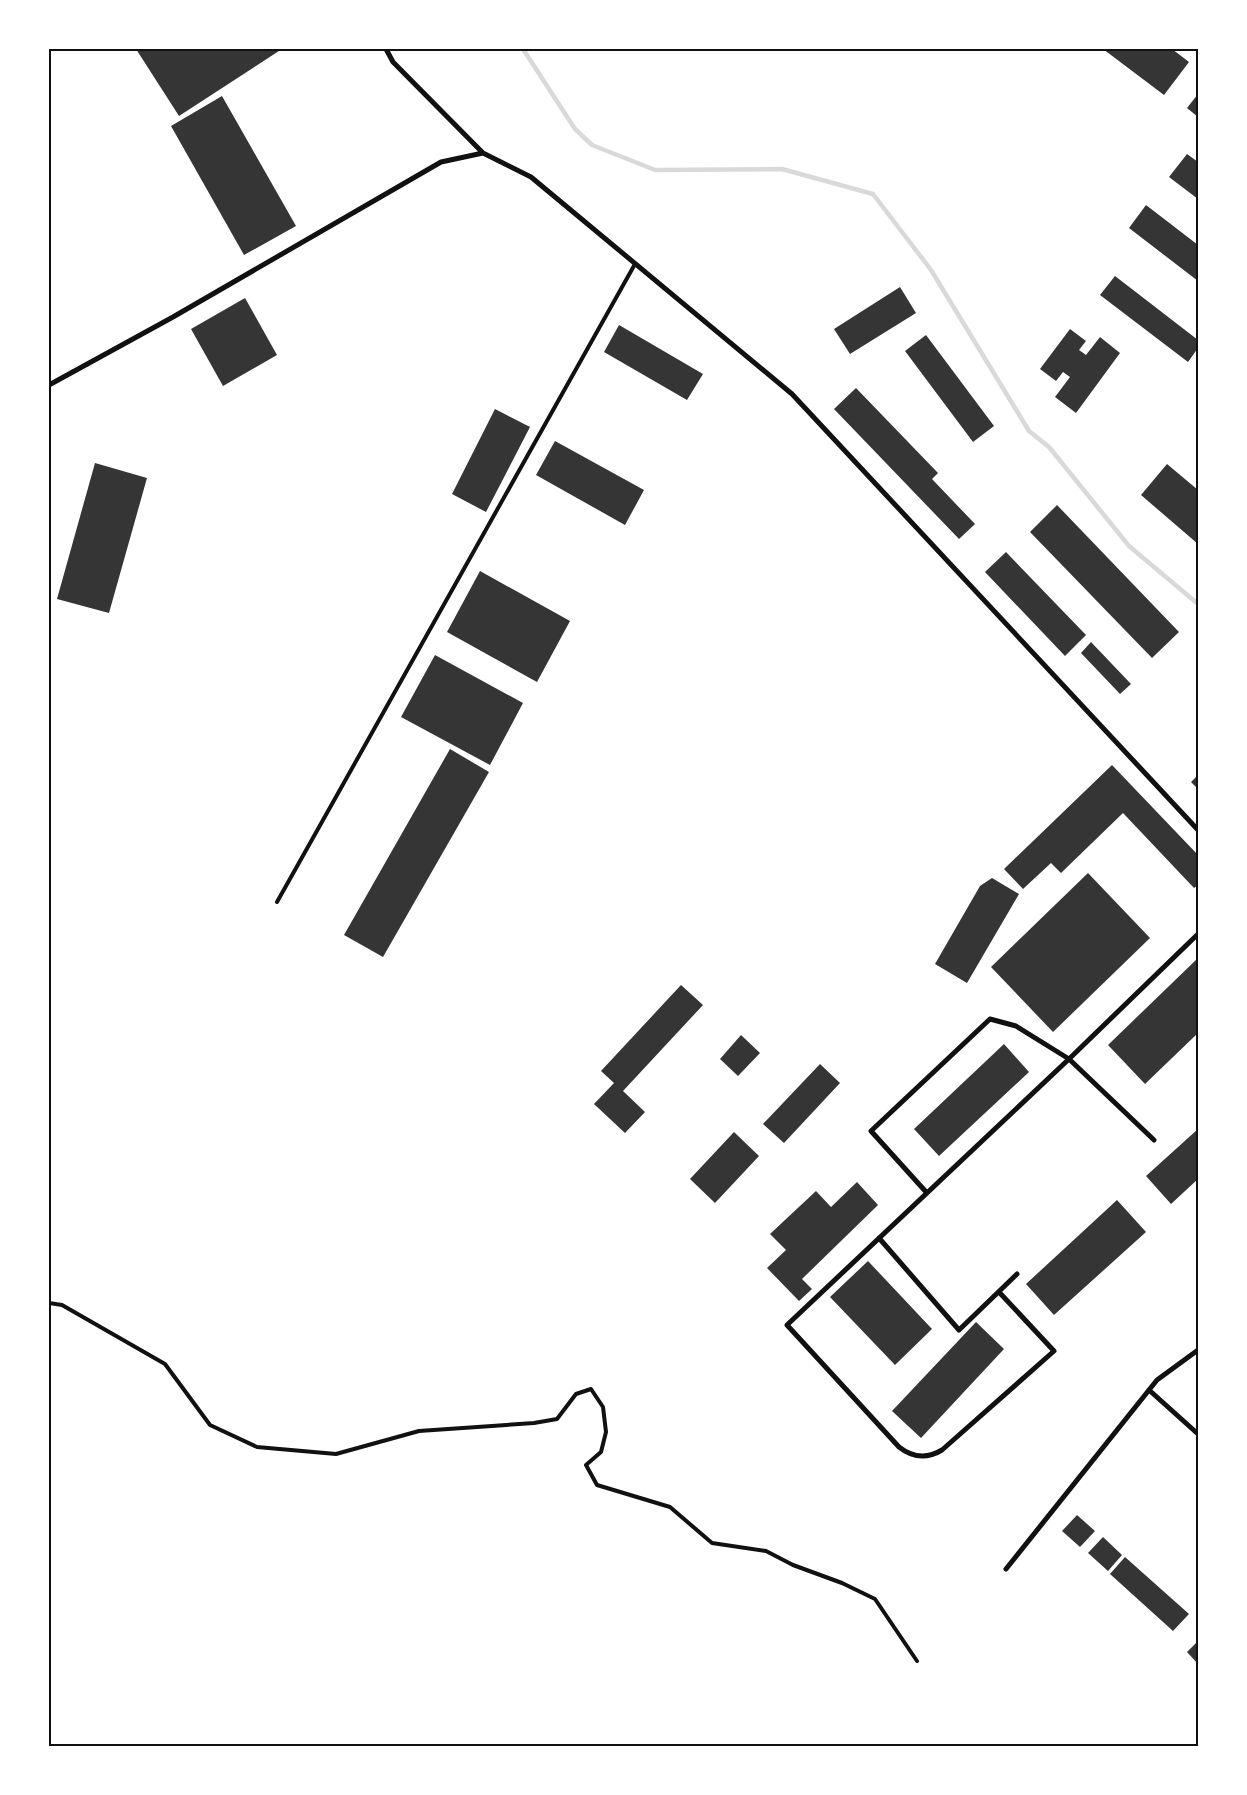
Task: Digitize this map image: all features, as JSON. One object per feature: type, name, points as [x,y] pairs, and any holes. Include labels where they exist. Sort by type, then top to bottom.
[{"type":"street","points":[[386,49],[393,62],[483,152],[531,177],[792,394],[1198,830]]},
{"type":"street","points":[[49,385],[173,317],[441,162],[483,152]]},
{"type":"street","points":[[999,1292],[1054,1351],[942,1450],[934,1455],[925,1457],[906,1453],[787,1325],[1069,1059],[1198,934]]},
{"type":"street","points":[[927,1193],[872,1131],[990,1019],[1016,1026],[1069,1059],[1154,1140]]},
{"type":"street","points":[[879,1238],[958,1330],[1017,1274]]},
{"type":"street","points":[[1006,1569],[1157,1380],[1198,1350]]},
{"type":"street","points":[[1149,1390],[1198,1434]]},
{"type":"lane","points":[[277,902],[635,264]]},
{"type":"lane","points":[[49,1303],[62,1305],[165,1364],[210,1426],[256,1447],[336,1454],[419,1431],[534,1423],[557,1419],[576,1394],[591,1389],[603,1407],[606,1432],[601,1452],[586,1465],[597,1485],[670,1507],[712,1543],[766,1551],[793,1565],[842,1583],[875,1599],[917,1661]]},
{"type":"building","points":[[136,49],[282,49],[179,116]]},
{"type":"building","points":[[1103,49],[1172,49],[1189,62],[1164,95]]},
{"type":"building","points":[[1198,94],[1198,117],[1187,108]]},
{"type":"building","points":[[222,96],[296,226],[244,255],[171,126]]},
{"type":"building","points":[[1187,154],[1198,162],[1198,199],[1169,177]]},
{"type":"building","points":[[1146,205],[1198,245],[1198,281],[1129,228]]},
{"type":"building","points":[[1115,276],[1198,340],[1198,348],[1188,362],[1100,295]]},
{"type":"building","points":[[900,287],[916,313],[850,354],[834,329]]},
{"type":"building","points":[[245,298],[277,355],[223,386],[191,329]]},
{"type":"building","points":[[619,325],[703,374],[687,400],[604,352]]},
{"type":"building","points":[[1070,329],[1086,341],[1079,350],[1086,355],[1100,337],[1120,353],[1076,413],[1055,397],[1070,377],[1063,372],[1056,381],[1040,369]]},
{"type":"building","points":[[926,335],[994,426],[973,442],[905,351]]},
{"type":"building","points":[[856,388],[938,473],[932,479],[975,524],[959,539],[834,409]]},
{"type":"building","points":[[495,409],[530,427],[486,512],[452,494]]},
{"type":"building","points":[[555,441],[644,490],[625,525],[536,475]]},
{"type":"building","points":[[95,463],[147,478],[109,613],[57,599]]},
{"type":"building","points":[[1167,464],[1198,490],[1198,544],[1141,495]]},
{"type":"building","points":[[1057,505],[1179,632],[1152,658],[1030,532]]},
{"type":"building","points":[[1006,552],[1086,635],[1065,656],[985,572]]},
{"type":"building","points":[[480,571],[570,621],[537,682],[447,632]]},
{"type":"building","points":[[1091,642],[1131,684],[1120,694],[1081,653]]},
{"type":"building","points":[[435,655],[523,703],[490,765],[401,717]]},
{"type":"building","points":[[450,749],[489,772],[383,957],[344,935]]},
{"type":"building","points":[[1112,765],[1198,855],[1198,885],[1194,888],[1123,813],[1061,873],[1051,863],[1023,889],[1004,869]]},
{"type":"building","points":[[1198,775],[1198,789],[1191,782]]},
{"type":"building","points":[[1088,873],[1150,938],[1053,1032],[991,967]]},
{"type":"building","points":[[992,878],[1019,894],[967,983],[935,964],[980,886]]},
{"type":"building","points":[[1198,958],[1198,1033],[1145,1084],[1108,1045]]},
{"type":"building","points":[[681,985],[703,1005],[623,1091],[645,1112],[625,1133],[594,1104],[614,1083],[601,1071]]},
{"type":"building","points":[[741,1035],[760,1053],[738,1076],[720,1059]]},
{"type":"building","points":[[1004,1044],[1029,1072],[939,1156],[914,1129]]},
{"type":"building","points":[[820,1064],[840,1083],[784,1143],[763,1124]]},
{"type":"building","points":[[1198,1129],[1198,1179],[1171,1204],[1146,1176]]},
{"type":"building","points":[[734,1132],[759,1156],[715,1203],[690,1179]]},
{"type":"building","points":[[857,1182],[878,1205],[802,1279],[812,1289],[799,1301],[767,1268],[786,1250],[770,1234],[816,1191],[831,1207]]},
{"type":"building","points":[[1117,1200],[1146,1232],[1054,1315],[1026,1284]]},
{"type":"building","points":[[868,1261],[932,1329],[895,1365],[830,1297]]},
{"type":"building","points":[[976,1322],[1004,1349],[921,1438],[892,1411]]},
{"type":"building","points":[[1077,1515],[1095,1531],[1080,1547],[1062,1531]]},
{"type":"building","points":[[1103,1537],[1122,1555],[1108,1571],[1088,1553]]},
{"type":"building","points":[[1125,1557],[1189,1614],[1173,1631],[1110,1574]]},
{"type":"building","points":[[1198,1641],[1198,1664],[1187,1652]]},
{"type":"waterway","points":[[523,49],[575,129],[592,145],[655,170],[782,169],[873,194],[931,270],[1029,431],[1049,447],[1129,546],[1198,604]]}]
